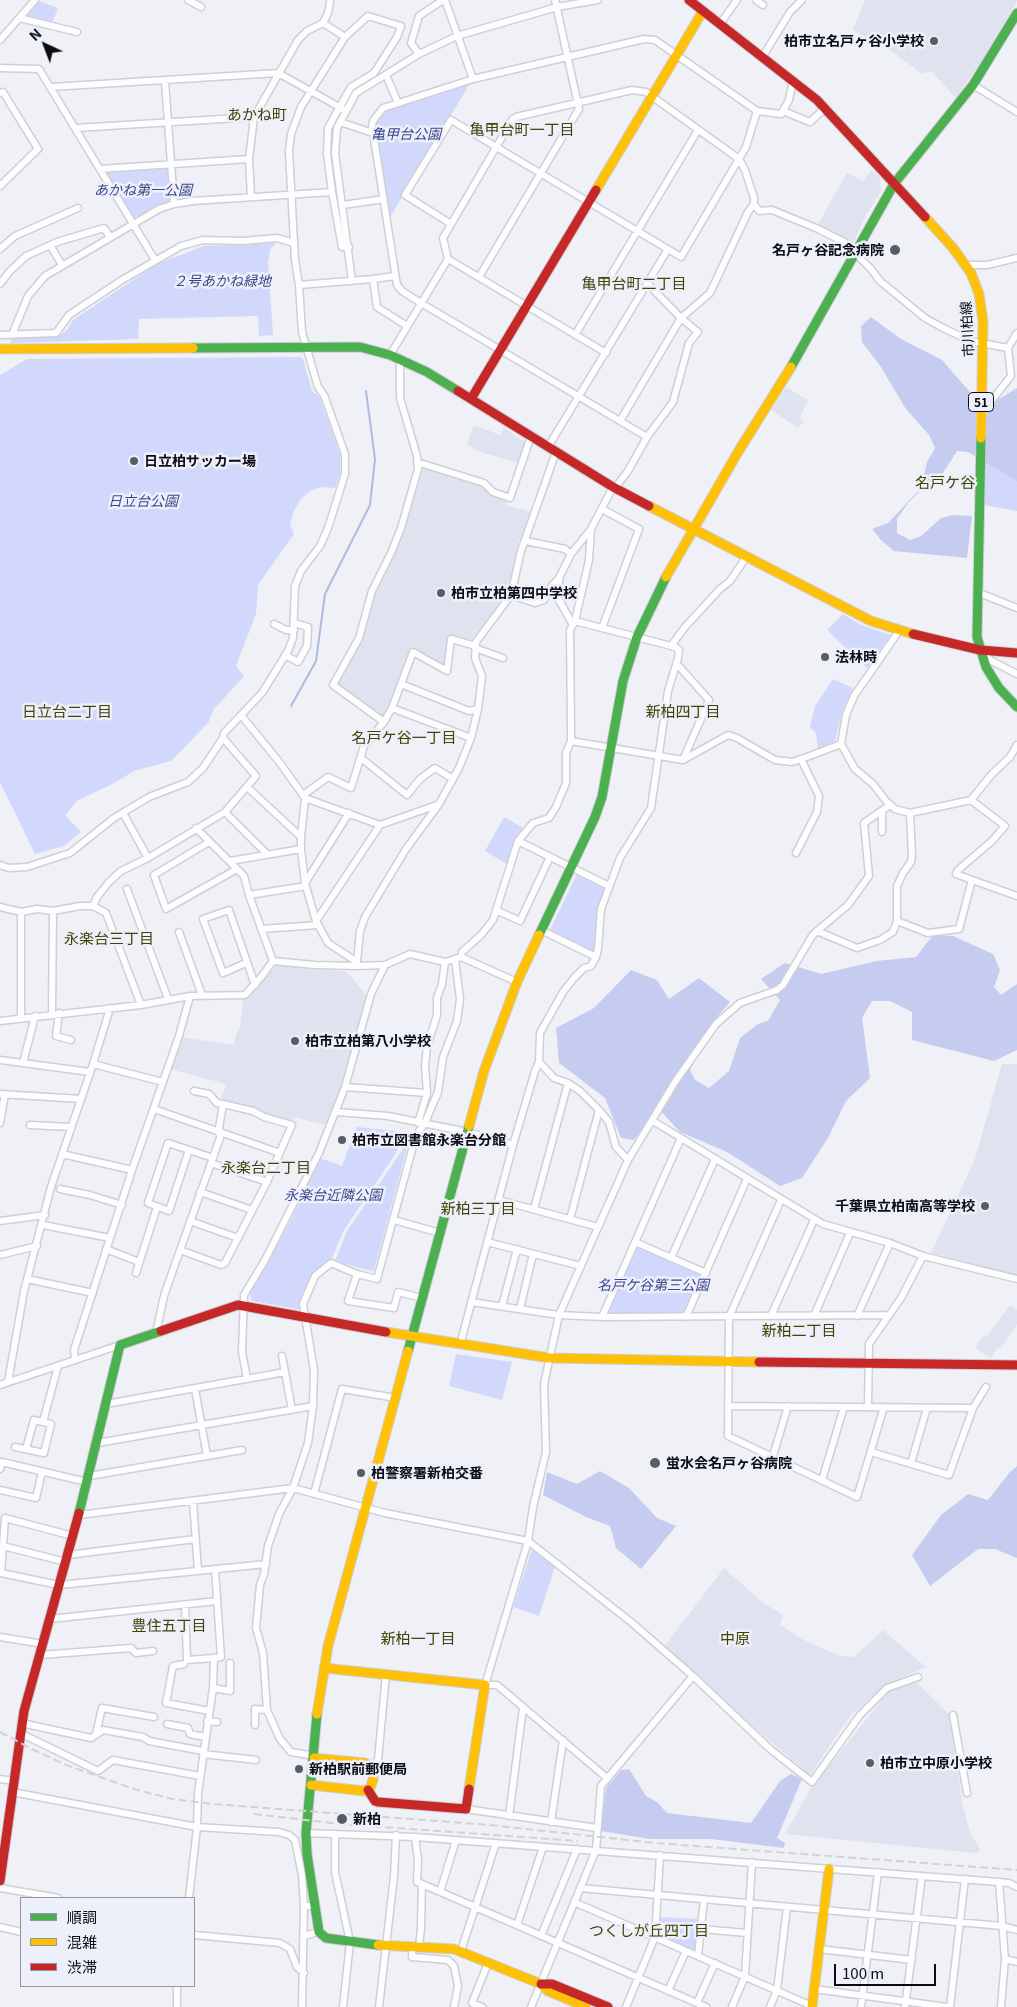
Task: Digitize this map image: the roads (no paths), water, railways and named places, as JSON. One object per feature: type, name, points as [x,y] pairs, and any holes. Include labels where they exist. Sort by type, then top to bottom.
[{"type":"street","points":[[0,40],[34,0]]},
{"type":"street","points":[[188,0],[201,7]]},
{"type":"street","points":[[419,54],[411,43],[419,16],[444,0],[473,79]]},
{"type":"street","points":[[352,281],[349,247],[335,154],[337,128],[356,93],[419,54],[457,36],[556,4],[598,0]]},
{"type":"street","points":[[720,24],[737,0]]},
{"type":"street","points":[[756,0],[763,5]]},
{"type":"street","points":[[763,56],[790,12],[802,0]]},
{"type":"street","points":[[251,197],[249,159],[254,117],[298,40],[307,31],[323,23],[331,1]]},
{"type":"street","name":"市川柏線","points":[[694,2],[703,11],[795,81],[825,108],[948,241],[966,265],[976,283],[983,321],[977,631],[980,650],[992,677],[1017,707]]},
{"type":"street","points":[[479,277],[579,109],[556,4]]},
{"type":"street","points":[[471,399],[703,11]]},
{"type":"street","points":[[608,2007],[552,1984],[541,1984],[461,1951],[442,1947],[385,1946],[350,1942],[326,1938],[319,1932],[306,1834],[318,1706],[324,1668],[333,1625],[484,1070],[517,982],[595,817],[602,797],[624,681],[637,637],[654,600],[692,530],[785,378],[894,184],[973,85],[1017,13]]},
{"type":"street","points":[[0,865],[9,868],[27,867],[70,853],[114,818],[150,797],[188,782],[203,768],[223,738],[224,733],[262,693],[286,655],[293,638],[295,586],[301,571],[320,546],[328,528],[345,474],[345,454],[324,394],[318,388],[302,332],[294,243],[289,151],[291,134],[296,118],[310,92],[345,37],[368,16],[401,26],[397,37],[374,73],[351,87],[328,128],[327,154],[332,192],[342,247],[349,247]]},
{"type":"street","points":[[19,18],[77,32]]},
{"type":"street","points":[[323,23],[345,37]]},
{"type":"street","points":[[647,437],[402,291],[397,285],[395,276],[373,133],[373,121],[383,108],[473,79],[644,39],[655,40],[757,111],[778,115],[783,111],[795,81]]},
{"type":"street","points":[[0,68],[40,69],[155,260]]},
{"type":"street","points":[[51,87],[278,73],[346,111]]},
{"type":"street","points":[[386,75],[398,103]]},
{"type":"street","points":[[166,80],[174,204]]},
{"type":"street","points":[[973,85],[1017,112]]},
{"type":"street","points":[[390,355],[448,259],[443,238],[512,120],[516,117],[632,90],[646,92],[739,159],[745,170],[754,198],[754,204],[759,211],[772,210],[844,242],[871,269],[880,281],[925,318],[956,335],[983,345],[1008,348]]},
{"type":"street","points":[[0,93],[4,92],[38,149],[0,186]]},
{"type":"street","points":[[783,111],[810,122],[825,108]]},
{"type":"street","points":[[451,224],[405,195],[451,120],[681,257],[746,147],[757,111]]},
{"type":"street","points":[[76,128],[254,117]]},
{"type":"street","points":[[340,122],[373,133]]},
{"type":"street","points":[[575,335],[698,130]]},
{"type":"street","points":[[100,169],[249,159]]},
{"type":"street","points":[[12,334],[28,296],[45,276],[160,208],[174,204],[332,192]]},
{"type":"street","points":[[343,205],[384,199]]},
{"type":"street","points":[[620,421],[681,318],[710,293],[748,212],[754,204]]},
{"type":"street","points":[[0,249],[15,236],[78,208]]},
{"type":"street","points":[[0,284],[9,272],[26,256],[80,234],[104,228],[110,236]]},
{"type":"street","points":[[0,335],[56,333],[69,316],[155,260],[181,246],[203,240],[243,241],[277,238],[294,243]]},
{"type":"street","points":[[50,246],[62,265]]},
{"type":"street","points":[[358,964],[360,931],[365,917],[406,849],[453,779],[471,738],[478,709],[482,676],[475,658],[475,647],[481,634],[511,595],[521,551],[526,541],[552,450],[579,397],[668,249]]},
{"type":"street","points":[[966,265],[987,265],[1017,258]]},
{"type":"street","points":[[448,259],[606,353]]},
{"type":"street","points":[[299,285],[395,276]]},
{"type":"street","points":[[373,279],[377,307],[407,326]]},
{"type":"street","points":[[511,595],[535,603],[544,600],[550,588],[559,578],[571,554],[591,529],[614,488],[628,471],[647,437],[673,402],[689,343],[698,332],[681,318],[647,283]]},
{"type":"street","points":[[981,414],[1011,376],[1008,348],[1017,333]]},
{"type":"street","points":[[0,349],[305,347],[360,348],[390,355],[428,372],[614,488],[871,621],[899,631],[980,650],[1017,653]]},
{"type":"street","points":[[384,722],[333,685],[359,638],[372,591],[401,528],[418,469],[418,462],[400,398],[400,359]]},
{"type":"street","points":[[418,462],[484,483],[493,492],[510,498],[531,436]]},
{"type":"street","points":[[602,509],[638,528],[602,628]]},
{"type":"street","points":[[311,1786],[364,1792],[368,1790],[374,1773],[372,1768],[365,1763],[314,1758],[309,1755],[291,1752],[280,1739],[267,1710],[263,1653],[256,1628],[260,1584],[266,1564],[268,1546],[279,1514],[293,1488],[308,1442],[313,1406],[314,1370],[304,1304],[315,1276],[331,1263],[356,1274],[377,1279],[416,1135],[438,1092],[443,1058],[457,1021],[460,999],[458,958],[481,935],[492,920],[518,841],[533,823],[549,818],[566,783],[566,753],[571,741],[570,630],[574,623],[589,560],[591,529]]},
{"type":"street","points":[[526,541],[565,549],[571,554]]},
{"type":"street","points":[[671,646],[685,627],[720,589],[730,581],[747,556]]},
{"type":"street","points":[[460,1345],[513,1145],[539,1062],[540,1033],[563,992],[584,968],[591,966],[596,957],[601,909],[609,886],[620,858],[650,808],[668,691],[679,650],[671,646],[602,628],[574,623],[560,600],[559,578]]},
{"type":"street","points":[[977,592],[1017,608]]},
{"type":"street","points":[[274,624],[286,630],[294,627],[308,627],[307,646],[298,662],[286,655]]},
{"type":"street","points":[[899,631],[854,696],[847,711],[841,738],[841,744],[847,757],[858,772],[872,784],[895,810],[910,813],[971,800],[992,774],[1010,757],[1017,745]]},
{"type":"street","points":[[358,964],[328,943],[317,923],[305,884],[301,849],[300,837],[304,796],[328,777],[351,788],[364,746],[384,722],[392,708],[413,652],[447,671],[451,639],[503,658]]},
{"type":"street","points":[[980,650],[990,660],[1017,674]]},
{"type":"street","points":[[676,663],[709,700],[683,760]]},
{"type":"street","points":[[401,684],[469,711],[478,709]]},
{"type":"street","points":[[392,708],[471,738]]},
{"type":"street","points":[[241,715],[304,796],[380,825]]},
{"type":"street","points":[[571,741],[683,760],[728,735],[737,738],[775,760],[792,762],[841,744]]},
{"type":"street","points":[[92,906],[109,882],[120,871],[148,858],[225,812],[256,776],[223,738]]},
{"type":"street","points":[[361,758],[407,795],[420,779],[435,768],[453,779]]},
{"type":"street","points":[[796,852],[817,812],[819,796],[802,759]]},
{"type":"street","points":[[247,787],[300,837]]},
{"type":"street","points":[[971,800],[1005,826],[992,841],[958,870],[956,874],[1017,896]]},
{"type":"street","points":[[317,923],[380,825],[438,804]]},
{"type":"street","points":[[466,1809],[485,1685],[528,1541],[533,1507],[546,1452],[547,1435],[544,1394],[560,1314],[628,1160],[675,1082],[716,1024],[740,1003],[777,990],[783,986],[812,936],[848,905],[869,876],[864,823],[890,805]]},
{"type":"street","points":[[882,811],[882,832]]},
{"type":"street","points":[[225,812],[267,854]]},
{"type":"street","points":[[123,813],[148,858]]},
{"type":"street","points":[[249,895],[305,884],[349,813]]},
{"type":"street","points":[[818,931],[857,948],[880,940],[893,932],[897,921],[897,886],[911,862],[912,856],[910,813]]},
{"type":"street","points":[[196,828],[244,876],[260,929],[273,960]]},
{"type":"street","points":[[518,841],[609,886]]},
{"type":"street","points":[[209,842],[154,875],[166,909],[237,868]]},
{"type":"street","points":[[230,861],[301,849]]},
{"type":"street","points":[[496,910],[520,921],[550,857]]},
{"type":"street","points":[[897,921],[928,933],[959,929],[972,880]]},
{"type":"street","points":[[127,889],[168,999]]},
{"type":"street","points":[[0,907],[21,912],[37,909],[53,912],[80,906],[92,906],[106,913],[141,1004]]},
{"type":"street","points":[[246,963],[223,973],[203,920],[229,910],[255,985]]},
{"type":"street","points":[[21,912],[21,1018]]},
{"type":"street","points":[[53,912],[56,1036],[71,1040]]},
{"type":"street","points":[[260,929],[317,923]]},
{"type":"street","points":[[541,930],[596,957]]},
{"type":"street","points":[[179,932],[202,995]]},
{"type":"street","points":[[273,960],[315,965],[385,965],[410,954],[446,962],[458,958],[517,982]]},
{"type":"street","points":[[0,1021],[141,1004],[190,996],[245,995],[255,985],[273,960]]},
{"type":"street","points":[[421,1124],[427,1093],[426,1047],[437,1015],[437,998],[446,962]]},
{"type":"street","points":[[247,1379],[242,1352],[244,1295],[265,1260],[306,1180],[336,1112],[372,994],[385,965]]},
{"type":"street","points":[[74,1360],[74,1350],[106,1249],[179,1036],[190,996]]},
{"type":"street","points":[[8,1382],[27,1279],[62,1154],[110,1008]]},
{"type":"street","points":[[23,1063],[35,1016]]},
{"type":"street","points":[[0,1060],[90,1072]]},
{"type":"street","points":[[539,1062],[554,1078],[568,1083],[580,1091],[610,1122],[616,1147],[628,1160]]},
{"type":"street","points":[[93,1064],[163,1082]]},
{"type":"street","points":[[534,1209],[568,1083]]},
{"type":"street","points":[[345,1087],[427,1093]]},
{"type":"street","points":[[180,1250],[221,1265],[225,1263],[267,1182],[292,1125],[217,1103],[209,1094],[194,1091]]},
{"type":"street","points":[[0,1123],[2,1094],[81,1098]]},
{"type":"street","points":[[156,1333],[164,1296],[220,1138],[223,1104]]},
{"type":"street","points":[[154,1109],[280,1153]]},
{"type":"street","points":[[570,1219],[599,1110]]},
{"type":"street","points":[[336,1112],[388,1116],[468,1132],[513,1145]]},
{"type":"street","points":[[653,1121],[814,1220],[850,1233],[890,1242],[923,1256],[1017,1279]]},
{"type":"street","points":[[30,1125],[71,1127]]},
{"type":"street","points":[[602,1317],[681,1138]]},
{"type":"street","points":[[189,1150],[169,1211],[148,1203],[168,1143],[189,1150],[267,1182]]},
{"type":"street","points":[[62,1154],[132,1170]]},
{"type":"street","points":[[671,1258],[715,1159]]},
{"type":"street","points":[[686,1317],[747,1179]]},
{"type":"street","points":[[60,1189],[90,1195],[122,1205]]},
{"type":"street","points":[[200,1192],[252,1210]]},
{"type":"street","points":[[499,1200],[598,1227]]},
{"type":"street","points":[[781,1200],[729,1317],[728,1436],[857,1496],[884,1406]]},
{"type":"street","points":[[136,1273],[157,1206]]},
{"type":"street","points":[[0,1221],[45,1215]]},
{"type":"street","points":[[190,1220],[238,1238]]},
{"type":"street","points":[[394,1220],[440,1233]]},
{"type":"street","points":[[772,1316],[814,1220]]},
{"type":"street","points":[[43,1225],[110,1238]]},
{"type":"street","points":[[814,1316],[850,1233]]},
{"type":"street","points":[[487,1242],[581,1266]]},
{"type":"street","points":[[635,1242],[706,1273]]},
{"type":"street","points":[[857,1316],[890,1242]]},
{"type":"street","points":[[0,1255],[37,1246]]},
{"type":"street","points":[[106,1249],[139,1262]]},
{"type":"street","points":[[502,1306],[516,1250]]},
{"type":"street","points":[[520,1309],[533,1254]]},
{"type":"street","points":[[868,1407],[869,1344],[901,1298],[923,1256]]},
{"type":"street","points":[[356,1274],[348,1301],[394,1308],[398,1292],[422,1298]]},
{"type":"street","points":[[27,1279],[93,1293]]},
{"type":"street","points":[[470,1302],[560,1314],[602,1317],[889,1315]]},
{"type":"street","points":[[0,1385],[235,1305],[460,1345],[550,1358],[1017,1365]]},
{"type":"street","points":[[0,1881],[21,1728],[88,1479],[120,1345]]},
{"type":"street","points":[[282,1356],[292,1410]]},
{"type":"street","points":[[43,1422],[58,1366]]},
{"type":"street","points":[[106,1404],[284,1372]]},
{"type":"street","points":[[870,1452],[950,1475],[974,1408],[986,1387]]},
{"type":"street","points":[[195,1389],[207,1456]]},
{"type":"street","points":[[314,1494],[342,1389],[396,1398]]},
{"type":"street","points":[[97,1443],[313,1406]]},
{"type":"street","points":[[728,1406],[974,1408]]},
{"type":"street","points":[[773,1456],[788,1406]]},
{"type":"street","points":[[822,1480],[844,1407]]},
{"type":"street","points":[[911,1463],[927,1408]]},
{"type":"street","points":[[14,1447],[44,1453],[51,1424],[34,1420],[26,1449]]},
{"type":"street","points":[[0,1469],[2,1462],[42,1472],[88,1479],[242,1450]]},
{"type":"street","points":[[0,1490],[36,1498],[42,1472]]},
{"type":"street","points":[[78,1515],[293,1488],[389,1514],[528,1541],[631,1622],[693,1676],[770,1749],[812,1782],[860,1715],[887,1688],[918,1677]]},
{"type":"street","points":[[193,1501],[198,1571]]},
{"type":"street","points":[[73,1536],[5,1518],[1,1573],[59,1585],[266,1564]]},
{"type":"street","points":[[3,1546],[67,1559],[195,1539]]},
{"type":"street","points":[[185,1605],[187,1660],[221,1657],[216,1569]]},
{"type":"street","points":[[50,1619],[217,1602]]},
{"type":"street","points":[[0,1637],[43,1644]]},
{"type":"street","points":[[40,1655],[131,1648],[136,1653],[152,1651]]},
{"type":"street","points":[[189,1897],[197,1827],[200,1776],[212,1688],[214,1658]]},
{"type":"street","points":[[212,1688],[230,1690],[230,1663]]},
{"type":"street","points":[[184,1664],[173,1666],[166,1704],[209,1711]]},
{"type":"street","points":[[324,1668],[497,1686],[607,1778]]},
{"type":"street","points":[[372,1768],[378,1760],[386,1674]]},
{"type":"street","points":[[531,2007],[596,1850],[601,1786],[693,1676]]},
{"type":"street","points":[[96,1734],[102,1708],[154,1717]]},
{"type":"street","points":[[509,1816],[523,1708]]},
{"type":"street","points":[[255,1725],[256,1710],[267,1710]]},
{"type":"street","points":[[953,1715],[968,1793]]},
{"type":"street","points":[[207,1721],[216,1722]]},
{"type":"street","points":[[167,1724],[188,1728],[190,1734],[205,1737]]},
{"type":"street","points":[[21,1728],[91,1738],[102,1730],[143,1737],[149,1741],[203,1753],[256,1760]]},
{"type":"street","points":[[21,1728],[98,1771],[113,1760],[200,1776]]},
{"type":"street","points":[[551,1822],[562,1740]]},
{"type":"street","points":[[0,1779],[14,1781]]},
{"type":"street","points":[[368,1790],[375,1801],[378,1802],[466,1809],[598,1828]]},
{"type":"street","points":[[12,1792],[197,1827],[279,1832],[289,1835],[295,1840],[302,1875],[304,1906],[302,2007]]},
{"type":"street","points":[[306,1834],[415,1836],[965,1879],[999,1882],[1017,1886]]},
{"type":"street","points":[[335,1834],[335,1872],[350,1942],[343,2007]]},
{"type":"street","points":[[380,2007],[385,1946],[394,1876],[396,1835]]},
{"type":"street","points":[[415,1836],[418,1860],[417,1882],[706,2007]]},
{"type":"street","points":[[440,1892],[456,1840]]},
{"type":"street","points":[[461,1951],[496,1843]]},
{"type":"street","points":[[517,1925],[544,1847]]},
{"type":"street","points":[[541,1936],[577,1849]]},
{"type":"street","points":[[626,2007],[655,1938],[660,1855]]},
{"type":"street","points":[[732,2007],[745,1976],[752,1862]]},
{"type":"street","points":[[574,1902],[812,2006],[830,1869]]},
{"type":"street","points":[[861,2007],[878,1872]]},
{"type":"street","points":[[905,2004],[922,1876]]},
{"type":"street","points":[[814,1989],[905,2004],[948,2007],[965,1879]]},
{"type":"street","points":[[999,1882],[1005,1959],[1001,2007]]},
{"type":"street","points":[[422,1884],[421,1928],[412,1957],[448,1960],[454,1966],[458,1986],[454,2007]]},
{"type":"street","points":[[0,1888],[52,1897]]},
{"type":"street","points":[[580,1888],[1002,1926],[1017,1930]]},
{"type":"street","points":[[698,1956],[704,1899]]},
{"type":"street","points":[[304,1906],[315,1906]]},
{"type":"street","points":[[770,2007],[777,1990],[787,1907]]},
{"type":"street","points":[[0,1927],[20,1932]]},
{"type":"street","points":[[701,1929],[747,1934]]},
{"type":"street","points":[[303,1936],[319,1932]]},
{"type":"street","points":[[195,1935],[280,1943],[290,1949],[297,1967],[304,1973]]},
{"type":"street","points":[[819,1949],[912,1960]]},
{"type":"street","points":[[668,1990],[686,1951]]},
{"type":"street","points":[[1005,1959],[1017,1962]]},
{"type":"street","points":[[482,2007],[471,2005],[488,1963]]},
{"type":"street","points":[[697,2003],[715,1963]]},
{"type":"street","points":[[541,1984],[548,1991],[586,2007]]},
{"type":"street","points":[[177,1987],[177,2007]]},
{"type":"waterway","points":[[291,706],[316,661],[325,594],[370,505],[375,459],[366,391]]},
{"type":"railway","points":[[0,1732],[66,1765],[134,1789],[172,1799],[213,1804],[490,1825],[655,1843],[1017,1870]]},
{"type":"railway","points":[[254,1814],[340,1824],[578,1841]]},
{"type":"place","name":"柏市立名戸ヶ谷小学校","points":[[934,41]]},
{"type":"place","name":"名戸ヶ谷記念病院","points":[[895,250]]},
{"type":"place","name":"日立柏サッカー場","points":[[134,461]]},
{"type":"place","name":"柏市立柏第四中学校","points":[[441,593]]},
{"type":"place","name":"法林時","points":[[825,657]]},
{"type":"place","name":"柏市立柏第八小学校","points":[[295,1041]]},
{"type":"place","name":"柏市立図書館永楽台分館","points":[[342,1140]]},
{"type":"place","name":"千葉県立柏南高等学校","points":[[985,1206]]},
{"type":"place","name":"蛍水会名戸ヶ谷病院","points":[[655,1463]]},
{"type":"place","name":"柏警察署新柏交番","points":[[361,1473]]},
{"type":"place","name":"柏市立中原小学校","points":[[870,1763]]},
{"type":"place","name":"新柏駅前郵便局","points":[[299,1769]]},
{"type":"place","name":"新柏","points":[[342,1819]]},
{"type":"district","name":"あかね町","points":[[257,114]]},
{"type":"district","name":"亀甲台町一丁目","points":[[522,129]]},
{"type":"district","name":"亀甲台町二丁目","points":[[634,283]]},
{"type":"district","name":"名戸ケ谷","points":[[945,482]]},
{"type":"district","name":"日立台二丁目","points":[[67,711]]},
{"type":"district","name":"新柏四丁目","points":[[683,711]]},
{"type":"district","name":"名戸ケ谷一丁目","points":[[404,737]]},
{"type":"district","name":"永楽台三丁目","points":[[109,938]]},
{"type":"district","name":"永楽台二丁目","points":[[266,1167]]},
{"type":"district","name":"新柏三丁目","points":[[478,1208]]},
{"type":"district","name":"新柏二丁目","points":[[799,1330]]},
{"type":"district","name":"豊住五丁目","points":[[169,1625]]},
{"type":"district","name":"新柏一丁目","points":[[418,1638]]},
{"type":"district","name":"中原","points":[[735,1638]]},
{"type":"district","name":"つくしが丘四丁目","points":[[649,1930]]},
{"type":"park label","name":"亀甲台公園","points":[[406,134]]},
{"type":"park label","name":"あかね第一公園","points":[[143,190]]},
{"type":"park label","name":"２号あかね緑地","points":[[222,281]]},
{"type":"park label","name":"日立台公園","points":[[143,501]]},
{"type":"park label","name":"永楽台近隣公園","points":[[333,1195]]},
{"type":"park label","name":"名戸ケ谷第三公園","points":[[653,1285]]}]
